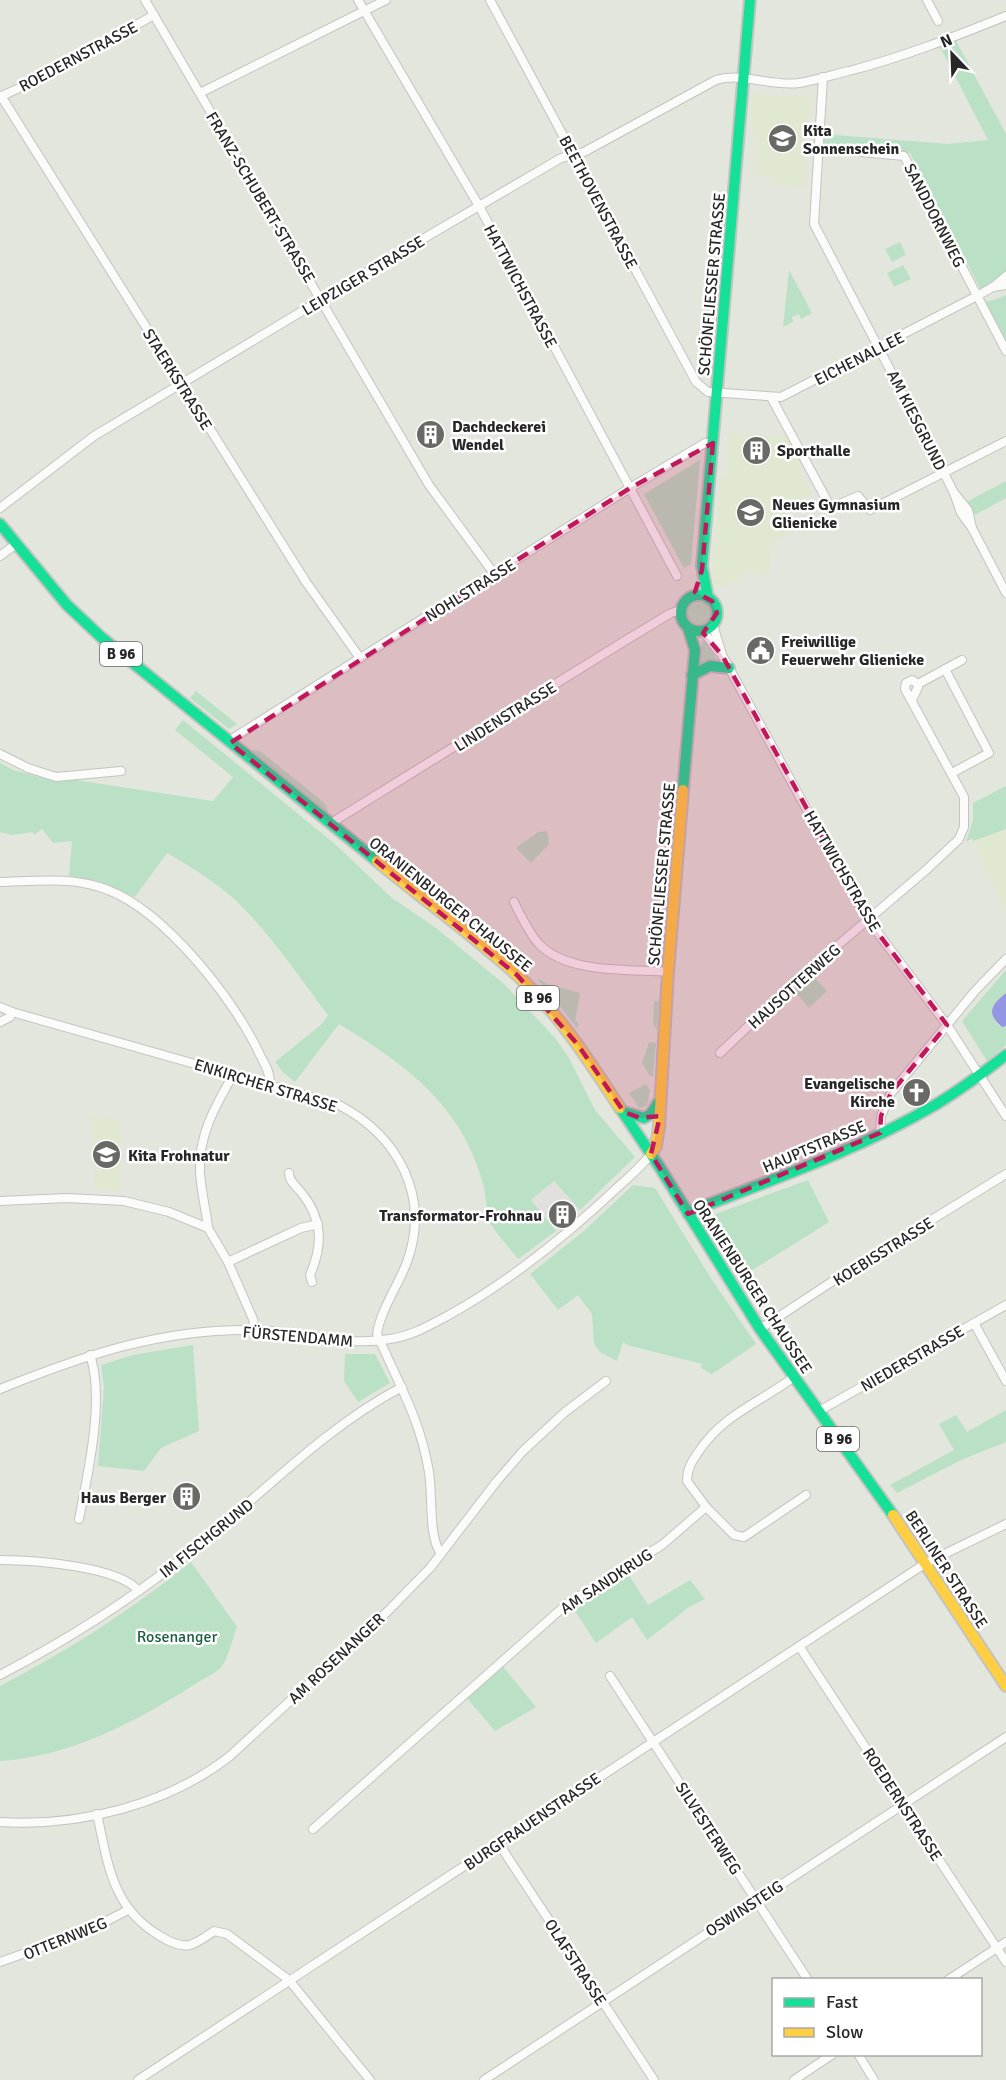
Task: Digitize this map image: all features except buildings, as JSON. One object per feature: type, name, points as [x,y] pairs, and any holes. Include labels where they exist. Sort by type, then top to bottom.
[{"type":"main road","name":"SCHÖNFLIESSER STRASSE","points":[[694,596],[702,570],[750,0]]},
{"type":"main road","name":"ORANIENBURGER CHAUSSEE","points":[[0,524],[78,616],[108,643],[517,975],[562,1024],[624,1112],[760,1329],[883,1500]]},
{"type":"main road","name":"SCHÖNFLIESSER STRASSE","points":[[702,570],[708,598]]},
{"type":"main road","points":[[694,596],[708,598],[716,609],[713,625],[701,631],[688,628],[682,620],[681,610],[687,601],[694,596]]},
{"type":"main road","name":"SCHÖNFLIESSER STRASSE","points":[[688,628],[695,650]]},
{"type":"main road","name":"SCHÖNFLIESSER STRASSE","points":[[651,1154],[656,1146],[692,675],[695,650],[701,631]]},
{"type":"main road","points":[[692,675],[705,666],[729,668]]},
{"type":"main road","name":"HAUPTSTRASSE","points":[[688,1214],[810,1166],[880,1133],[917,1114],[980,1076],[1006,1055]]},
{"type":"main road","points":[[624,1112],[636,1118],[645,1118],[652,1113],[659,1101]]},
{"type":"main road","name":"BERLINER STRASSE","points":[[883,1500],[1002,1669],[1006,1686]]},
{"type":"street","name":"FRANZ-SCHUBERT-STRASSE","points":[[145,0],[429,485],[495,575]]},
{"type":"street","name":"HATTWICHSTRASSE","points":[[358,0],[366,10],[479,206],[677,576]]},
{"type":"street","points":[[200,93],[386,0]]},
{"type":"street","name":"BEETHOVENSTRASSE","points":[[490,0],[696,382],[708,392],[716,393]]},
{"type":"street","points":[[927,0],[938,21]]},
{"type":"street","name":"ROEDERNSTRASSE","points":[[1,97],[45,76],[154,15]]},
{"type":"street","name":"LEIPZIGER STRASSE","points":[[0,508],[93,437],[181,383],[561,159],[584,152],[716,80],[722,78],[798,83],[891,60],[1005,18]]},
{"type":"street","name":"AM KIESGRUND","points":[[823,77],[814,224],[944,473],[961,513],[972,528],[1006,593]]},
{"type":"street","name":"STAERKSTRASSE","points":[[1,97],[306,582],[360,658]]},
{"type":"street","name":"SANDDORNWEG","points":[[819,148],[904,156],[1006,351]]},
{"type":"street","name":"EICHENALLEE","points":[[716,393],[781,398],[977,296],[1006,276]]},
{"type":"street","name":"EICHENALLEE","points":[[993,287],[1006,285]]},
{"type":"street","points":[[771,397],[831,508],[858,496],[870,510],[1006,441]]},
{"type":"street","name":"NOHLSTRASSE","points":[[230,742],[630,488],[705,443],[713,443]]},
{"type":"street","points":[[0,556],[16,544]]},
{"type":"street","name":"LINDENSTRASSE","points":[[331,825],[623,642],[671,613],[681,610]]},
{"type":"street","name":"HATTWICHSTRASSE","points":[[713,625],[722,655],[869,921],[947,1025],[1006,1116]]},
{"type":"street","name":"HATTWICHSTRASSE","points":[[701,631],[722,655]]},
{"type":"street","points":[[912,700],[918,684],[962,660]]},
{"type":"street","points":[[945,669],[989,753],[952,773]]},
{"type":"street","points":[[912,700],[905,689],[906,683],[912,680],[918,684]]},
{"type":"street","name":"HAUSOTTERWEG","points":[[720,1053],[796,981],[925,872],[959,838],[964,827],[964,797],[912,700]]},
{"type":"street","points":[[0,753],[28,768],[56,777],[122,771]]},
{"type":"street","points":[[0,882],[60,880],[85,883],[120,895],[144,910],[178,942],[243,1020],[271,1079],[269,1084]]},
{"type":"street","points":[[514,902],[538,942],[555,956],[589,966],[668,972]]},
{"type":"street","points":[[880,1133],[881,1116],[891,1093],[975,991],[1006,960]]},
{"type":"street","name":"ENKIRCHER STRASSE","points":[[0,1007],[339,1105],[373,1127],[388,1143],[407,1176],[413,1198],[415,1220],[408,1260],[377,1329],[380,1340]]},
{"type":"street","points":[[0,1022],[10,1017],[12,1012]]},
{"type":"street","points":[[233,1075],[208,1122],[202,1146],[200,1169],[208,1228],[228,1262],[253,1319],[255,1330]]},
{"type":"street","name":"FÜRSTENDAMM","points":[[0,1389],[90,1355],[131,1343],[179,1334],[255,1330],[336,1341],[391,1339],[423,1329],[465,1306],[504,1280],[586,1218],[651,1154]]},
{"type":"street","points":[[289,1173],[290,1180],[306,1199],[318,1224],[319,1247],[318,1256],[310,1275],[312,1282]]},
{"type":"street","name":"KOEBISSTRASSE","points":[[760,1329],[839,1277],[1006,1174]]},
{"type":"street","points":[[1,1204],[67,1198],[124,1201],[169,1212],[208,1228]]},
{"type":"street","points":[[228,1262],[301,1228],[318,1224]]},
{"type":"street","name":"NIEDERSTRASSE","points":[[819,1411],[1006,1305]]},
{"type":"street","points":[[974,1323],[1006,1381]]},
{"type":"street","points":[[380,1340],[413,1411],[424,1446],[429,1474],[434,1536],[441,1554]]},
{"type":"street","points":[[79,1519],[89,1461],[94,1412],[94,1371],[90,1355]]},
{"type":"street","points":[[794,1377],[724,1421],[709,1436],[689,1466],[687,1474],[689,1485],[706,1507],[734,1535],[744,1537],[807,1495]]},
{"type":"street","name":"AM ROSENANGER","points":[[0,1822],[68,1819],[97,1814],[157,1797],[211,1772],[388,1611],[430,1568],[490,1489],[523,1451],[559,1418],[606,1381]]},
{"type":"street","name":"IM FISCHGRUND","points":[[0,1675],[84,1628],[139,1591],[184,1557],[316,1445],[357,1415],[402,1387]]},
{"type":"street","name":"AM SANDKRUG","points":[[313,1829],[568,1602],[662,1545],[706,1507]]},
{"type":"street","name":"BURGFRAUENSTRASSE","points":[[138,2080],[926,1563],[1006,1524]]},
{"type":"street","points":[[0,1560],[71,1566],[123,1579],[139,1591]]},
{"type":"street","name":"ROEDERNSTRASSE","points":[[799,1647],[1006,1962]]},
{"type":"street","name":"SILVESTERWEG","points":[[609,1676],[807,1978]]},
{"type":"street","name":"OSWINSTEIG","points":[[483,2080],[1006,1737]]},
{"type":"street","points":[[97,1814],[113,1880],[128,1910],[147,1928],[165,1939],[182,1945],[195,1942],[214,1931],[222,1932],[289,1980],[370,2080]]},
{"type":"street","name":"OLAFSTRASSE","points":[[499,1844],[654,2080]]},
{"type":"street","name":"OTTERNWEG","points":[[0,1962],[87,1931],[128,1910]]},
{"type":"street","points":[[951,1978],[1006,1942]]},
{"type":"street","points":[[794,2080],[831,2056]]},
{"type":"street","points":[[859,2056],[874,2080]]},
{"type":"highlighted area","points":[[713,443],[702,570],[695,592],[712,601],[717,613],[703,633],[722,655],[869,921],[947,1025],[891,1093],[881,1116],[880,1133],[688,1214],[651,1154],[660,1116],[640,1118],[624,1112],[578,1045],[517,975],[230,743],[630,488]]},
{"type":"shaded area","name":"Kita Sonnenschein","points":[[812,93],[805,187],[775,184],[775,178],[754,176],[756,141],[751,116],[753,94],[793,97]]},
{"type":"shaded area","name":"Neues Gymnasium Glienicke","points":[[785,430],[802,464],[798,466],[812,494],[783,508],[793,530],[771,543],[769,575],[747,573],[723,587],[711,586],[721,477],[726,477],[729,433],[784,437]]},
{"type":"shaded area","points":[[1004,829],[1006,834],[1006,916],[973,841]]},
{"type":"shaded area","name":"Kita Frohnatur","points":[[91,1116],[121,1121],[121,1191],[95,1189]]},
{"type":"shaded area","points":[[554,1181],[580,1210],[556,1231],[530,1201]]},
{"type":"green space","points":[[955,39],[1006,134],[1006,274],[981,290],[910,153],[822,146],[823,134],[948,144],[988,140],[939,45]]},
{"type":"green space","points":[[900,242],[906,255],[892,262],[885,249]]},
{"type":"green space","points":[[903,265],[911,279],[894,287],[887,273]]},
{"type":"green space","points":[[789,270],[812,313],[801,319],[799,314],[792,317],[793,322],[783,327]]},
{"type":"green space","points":[[1006,295],[1006,345],[984,302]]},
{"type":"green space","points":[[700,460],[691,564],[684,568],[644,494]]},
{"type":"green space","points":[[1006,481],[1006,498],[975,515],[968,501]]},
{"type":"green space","points":[[699,600],[708,604],[712,613],[708,622],[699,626],[690,622],[686,613],[690,604]]},
{"type":"green space","points":[[705,640],[719,663],[699,666],[702,641]]},
{"type":"green space","points":[[196,691],[237,724],[229,729],[190,698]]},
{"type":"green space","points":[[183,720],[335,844],[392,898],[436,928],[504,984],[556,1039],[569,1058],[595,1110],[635,1157],[580,1210],[554,1181],[531,1200],[556,1231],[518,1259],[488,1219],[483,1183],[466,1141],[453,1119],[421,1082],[382,1052],[339,1024],[295,1082],[275,1062],[322,1024],[328,1015],[271,939],[232,897],[167,853],[135,897],[97,881],[69,876],[72,841],[53,843],[42,829],[34,835],[33,832],[12,835],[0,832],[0,763],[13,770],[43,778],[69,779],[213,801],[233,777],[175,730]]},
{"type":"green space","points":[[244,749],[260,751],[322,801],[329,815]]},
{"type":"green space","points":[[1006,786],[1006,829],[973,841],[972,838],[966,842],[973,820],[973,803]]},
{"type":"green space","points":[[547,831],[549,844],[531,863],[516,848],[538,832]]},
{"type":"green space","points":[[1006,970],[1006,993],[994,1005],[992,1013],[993,1018],[1001,1027],[1006,1026],[1006,1045],[987,1061],[962,1021]]},
{"type":"green space","points":[[811,974],[827,991],[809,1008],[794,991]]},
{"type":"green space","points":[[537,978],[550,985],[580,993],[575,1021],[579,1024],[577,1028]]},
{"type":"green space","points":[[654,1001],[659,1001],[657,1030],[653,1023]]},
{"type":"green space","points":[[649,1042],[656,1043],[653,1076],[650,1076],[642,1063]]},
{"type":"green space","points":[[646,1084],[650,1090],[647,1106],[639,1108],[629,1093]]},
{"type":"green space","points":[[808,1180],[829,1222],[741,1277],[710,1227],[709,1219],[718,1213]]},
{"type":"green space","points":[[633,1185],[655,1188],[712,1280],[756,1344],[712,1374],[701,1368],[702,1364],[627,1345],[623,1342],[617,1361],[600,1352],[594,1344],[592,1314],[578,1295],[558,1310],[530,1274],[584,1231]]},
{"type":"green space","points":[[193,1345],[199,1431],[161,1448],[144,1471],[98,1466],[104,1387],[101,1365],[133,1355]]},
{"type":"green space","points":[[345,1354],[375,1354],[390,1383],[358,1402],[344,1381]]},
{"type":"green space","points":[[1006,1410],[1006,1442],[961,1460],[897,1493],[890,1485],[954,1450],[939,1424],[956,1415],[967,1432]]},
{"type":"green space","name":"Rosenanger","points":[[191,1562],[237,1627],[220,1669],[150,1711],[102,1735],[52,1752],[0,1761],[0,1686],[98,1629]]},
{"type":"green space","points":[[627,1572],[648,1605],[690,1580],[705,1599],[689,1607],[647,1640],[632,1617],[596,1643],[575,1611],[577,1603]]},
{"type":"green space","points":[[502,1665],[536,1707],[495,1731],[466,1697]]},
{"type":"water","points":[[1006,993],[1006,1026],[1002,1027],[993,1017],[992,1009]]},
{"type":"traffic: fast","points":[[708,598],[702,566],[750,0]]},
{"type":"traffic: fast","points":[[0,524],[67,605],[101,637],[377,861]]},
{"type":"traffic: fast","points":[[699,595],[711,601],[717,613],[711,625],[699,631],[687,625],[681,613],[687,601],[699,595]]},
{"type":"traffic: fast","points":[[683,790],[695,650],[688,628]]},
{"type":"traffic: fast","points":[[692,675],[710,666],[729,668]]},
{"type":"traffic: fast","points":[[688,1214],[818,1162],[907,1121],[944,1099],[1006,1055]]},
{"type":"traffic: fast","points":[[624,1112],[644,1118],[651,1114],[658,1103]]},
{"type":"traffic: fast","points":[[620,1108],[659,1166],[760,1329],[893,1515]]},
{"type":"traffic: slow","points":[[651,1154],[656,1146],[659,1127],[668,972],[683,790]]},
{"type":"traffic: slow","points":[[377,861],[482,945],[546,1004],[620,1108]]},
{"type":"traffic: slow","points":[[893,1515],[1006,1686]]},
{"type":"place","name":"Kita Sonnenschein","points":[[782,139]]},
{"type":"place","name":"Dachdeckerei Wendel","points":[[431,435]]},
{"type":"place","name":"Sporthalle","points":[[756,450]]},
{"type":"place","name":"Neues Gymnasium Glienicke","points":[[751,513]]},
{"type":"place","name":"Freiwillige Feuerwehr Glienicke","points":[[760,650]]},
{"type":"place","name":"Evangelische Kirche","points":[[916,1092]]},
{"type":"place","name":"Kita Frohnatur","points":[[107,1155]]},
{"type":"place","name":"Transformator-Frohnau","points":[[563,1215]]},
{"type":"place","name":"Haus Berger","points":[[187,1497]]}]
